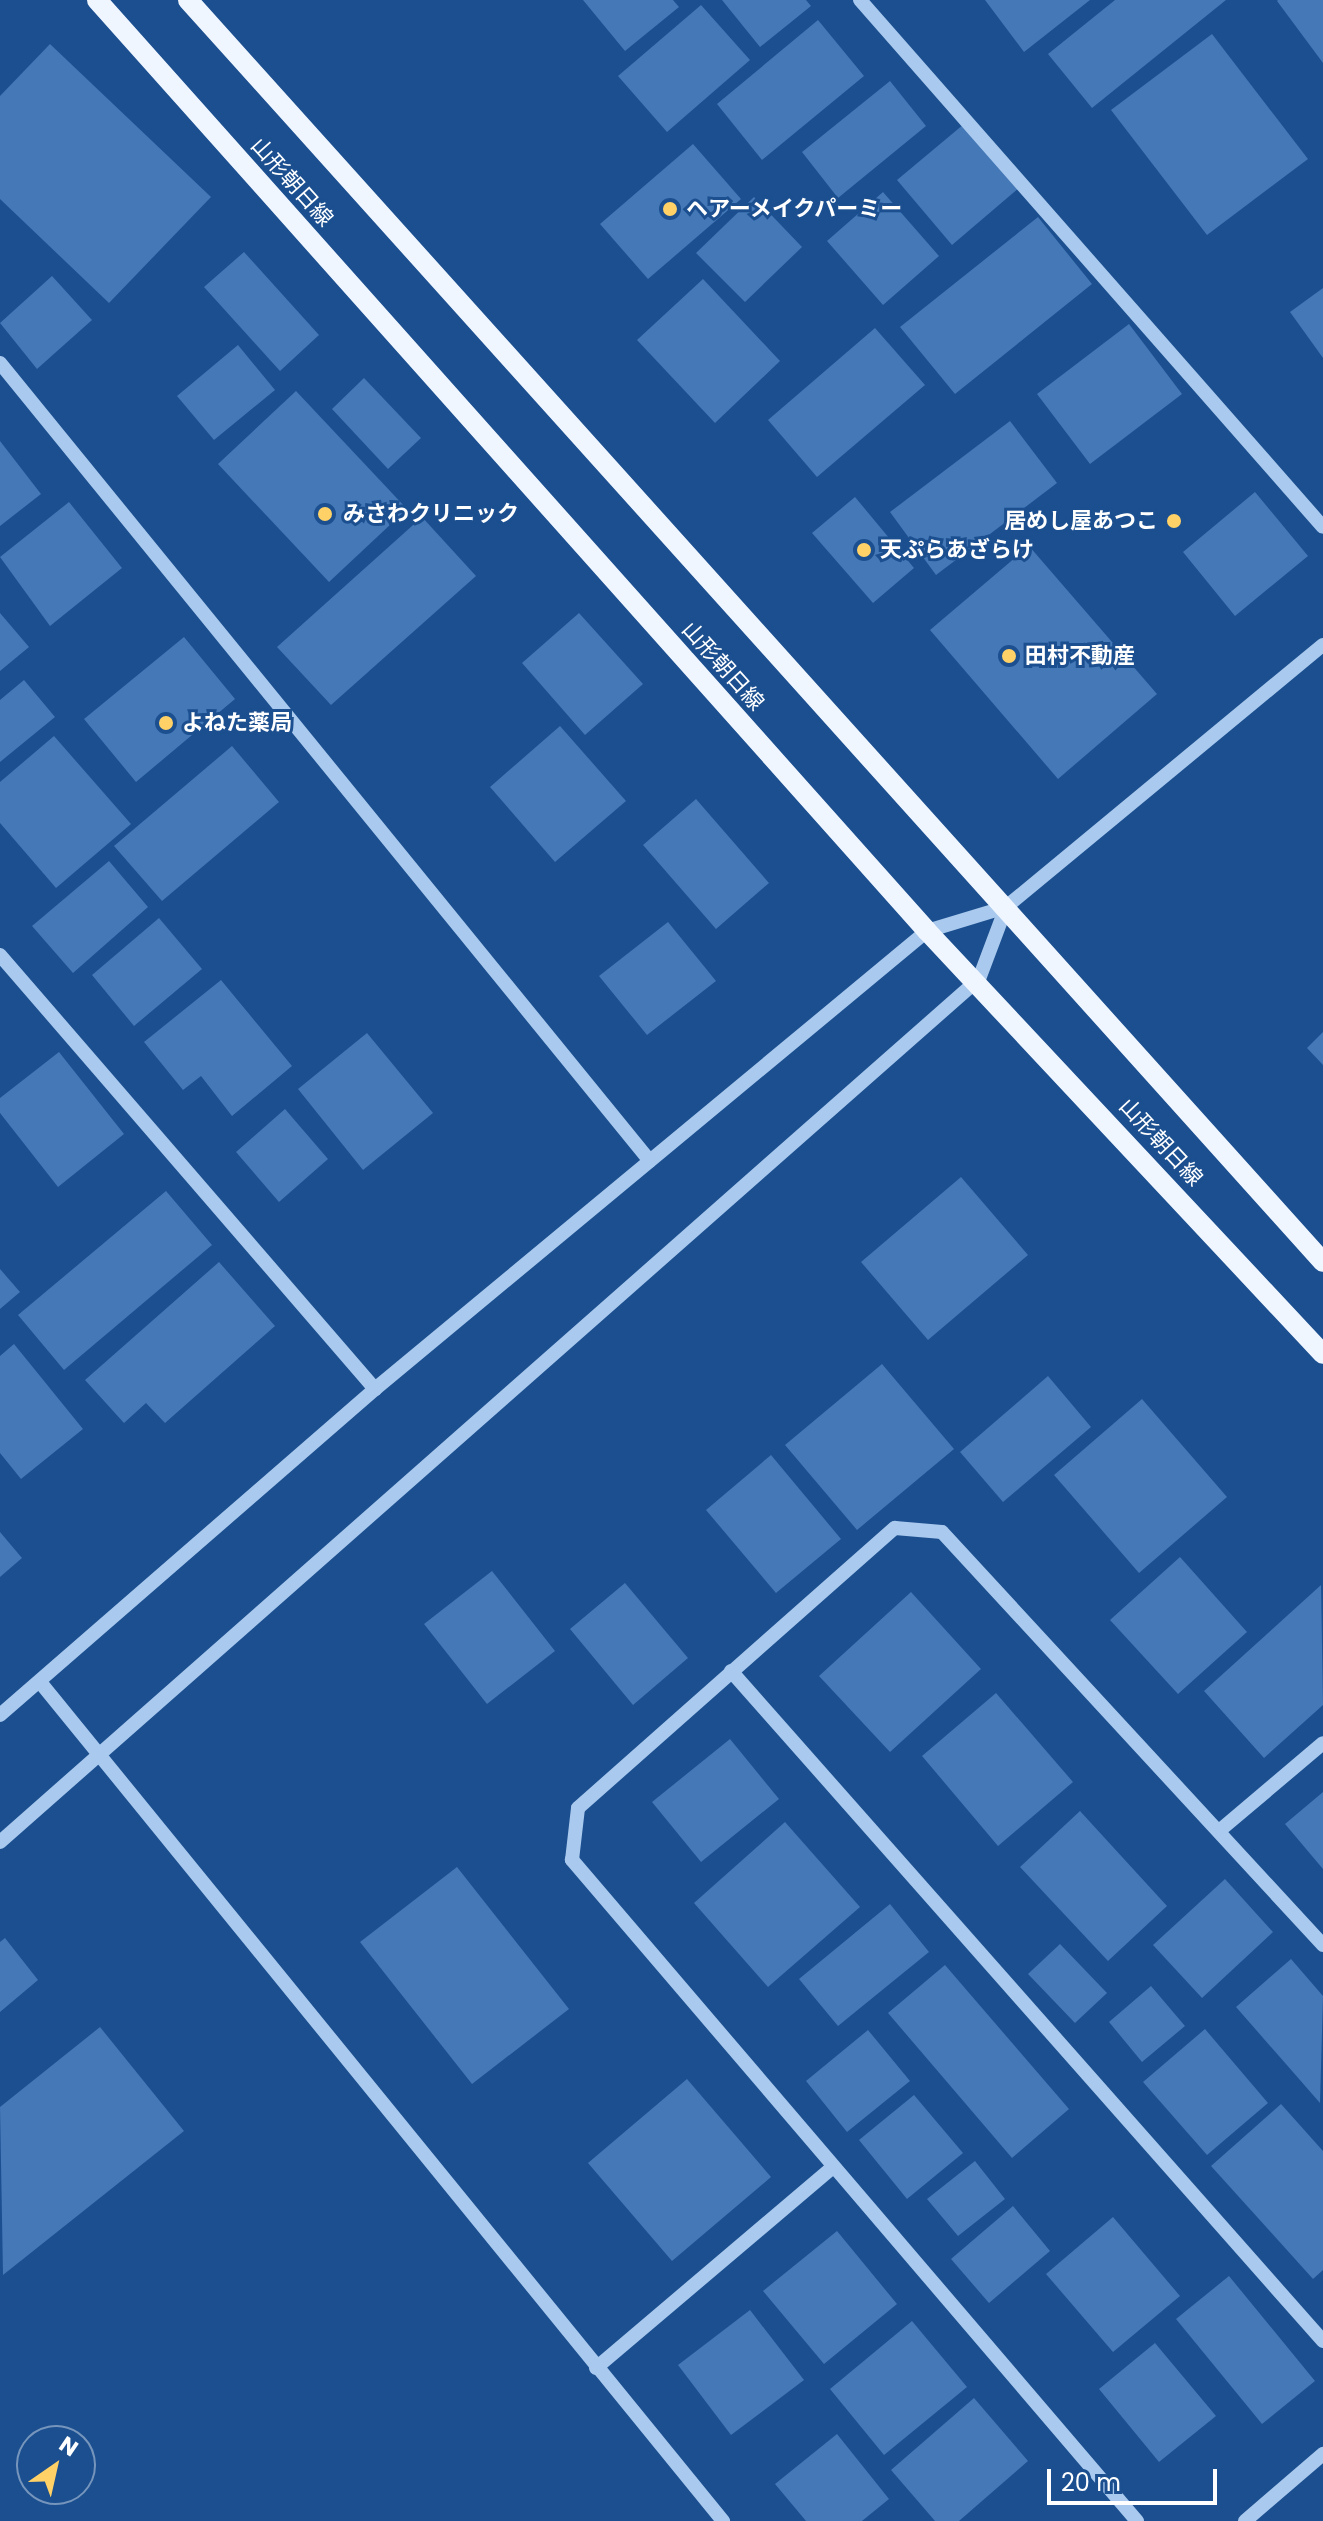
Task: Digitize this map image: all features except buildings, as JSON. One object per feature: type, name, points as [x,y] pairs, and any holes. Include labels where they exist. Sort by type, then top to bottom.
[{"type":"main road","name":"山形朝日線","points":[[97,0],[927,931],[979,979],[1323,1354]]},
{"type":"main road","name":"山形朝日線","points":[[188,0],[1323,1262]]},
{"type":"street","points":[[860,0],[1323,527]]},
{"type":"street","points":[[0,363],[650,1161]]},
{"type":"street","points":[[0,1715],[375,1389],[927,931],[1006,907],[1323,645]]},
{"type":"street","points":[[0,1842],[979,979],[1006,907]]},
{"type":"street","points":[[0,955],[375,1389]]},
{"type":"street","points":[[1137,2521],[832,2168],[572,1860],[578,1808],[895,1528],[942,1532],[1323,1945]]},
{"type":"street","points":[[731,1671],[1323,2341]]},
{"type":"street","points":[[40,1682],[723,2521]]},
{"type":"street","points":[[1219,1831],[1323,1743]]},
{"type":"street","points":[[596,2368],[832,2168]]},
{"type":"street","points":[[1245,2521],[1323,2454]]},
{"type":"place","name":"ヘアーメイクパーミー","points":[[670,209]]},
{"type":"place","name":"みさわクリニック","points":[[325,514]]},
{"type":"place","name":"居めし屋あつこ","points":[[1174,521]]},
{"type":"place","name":"天ぷらあざらけ","points":[[864,550]]},
{"type":"place","name":"田村不動産","points":[[1009,656]]},
{"type":"place","name":"よねた薬局","points":[[166,723]]}]
